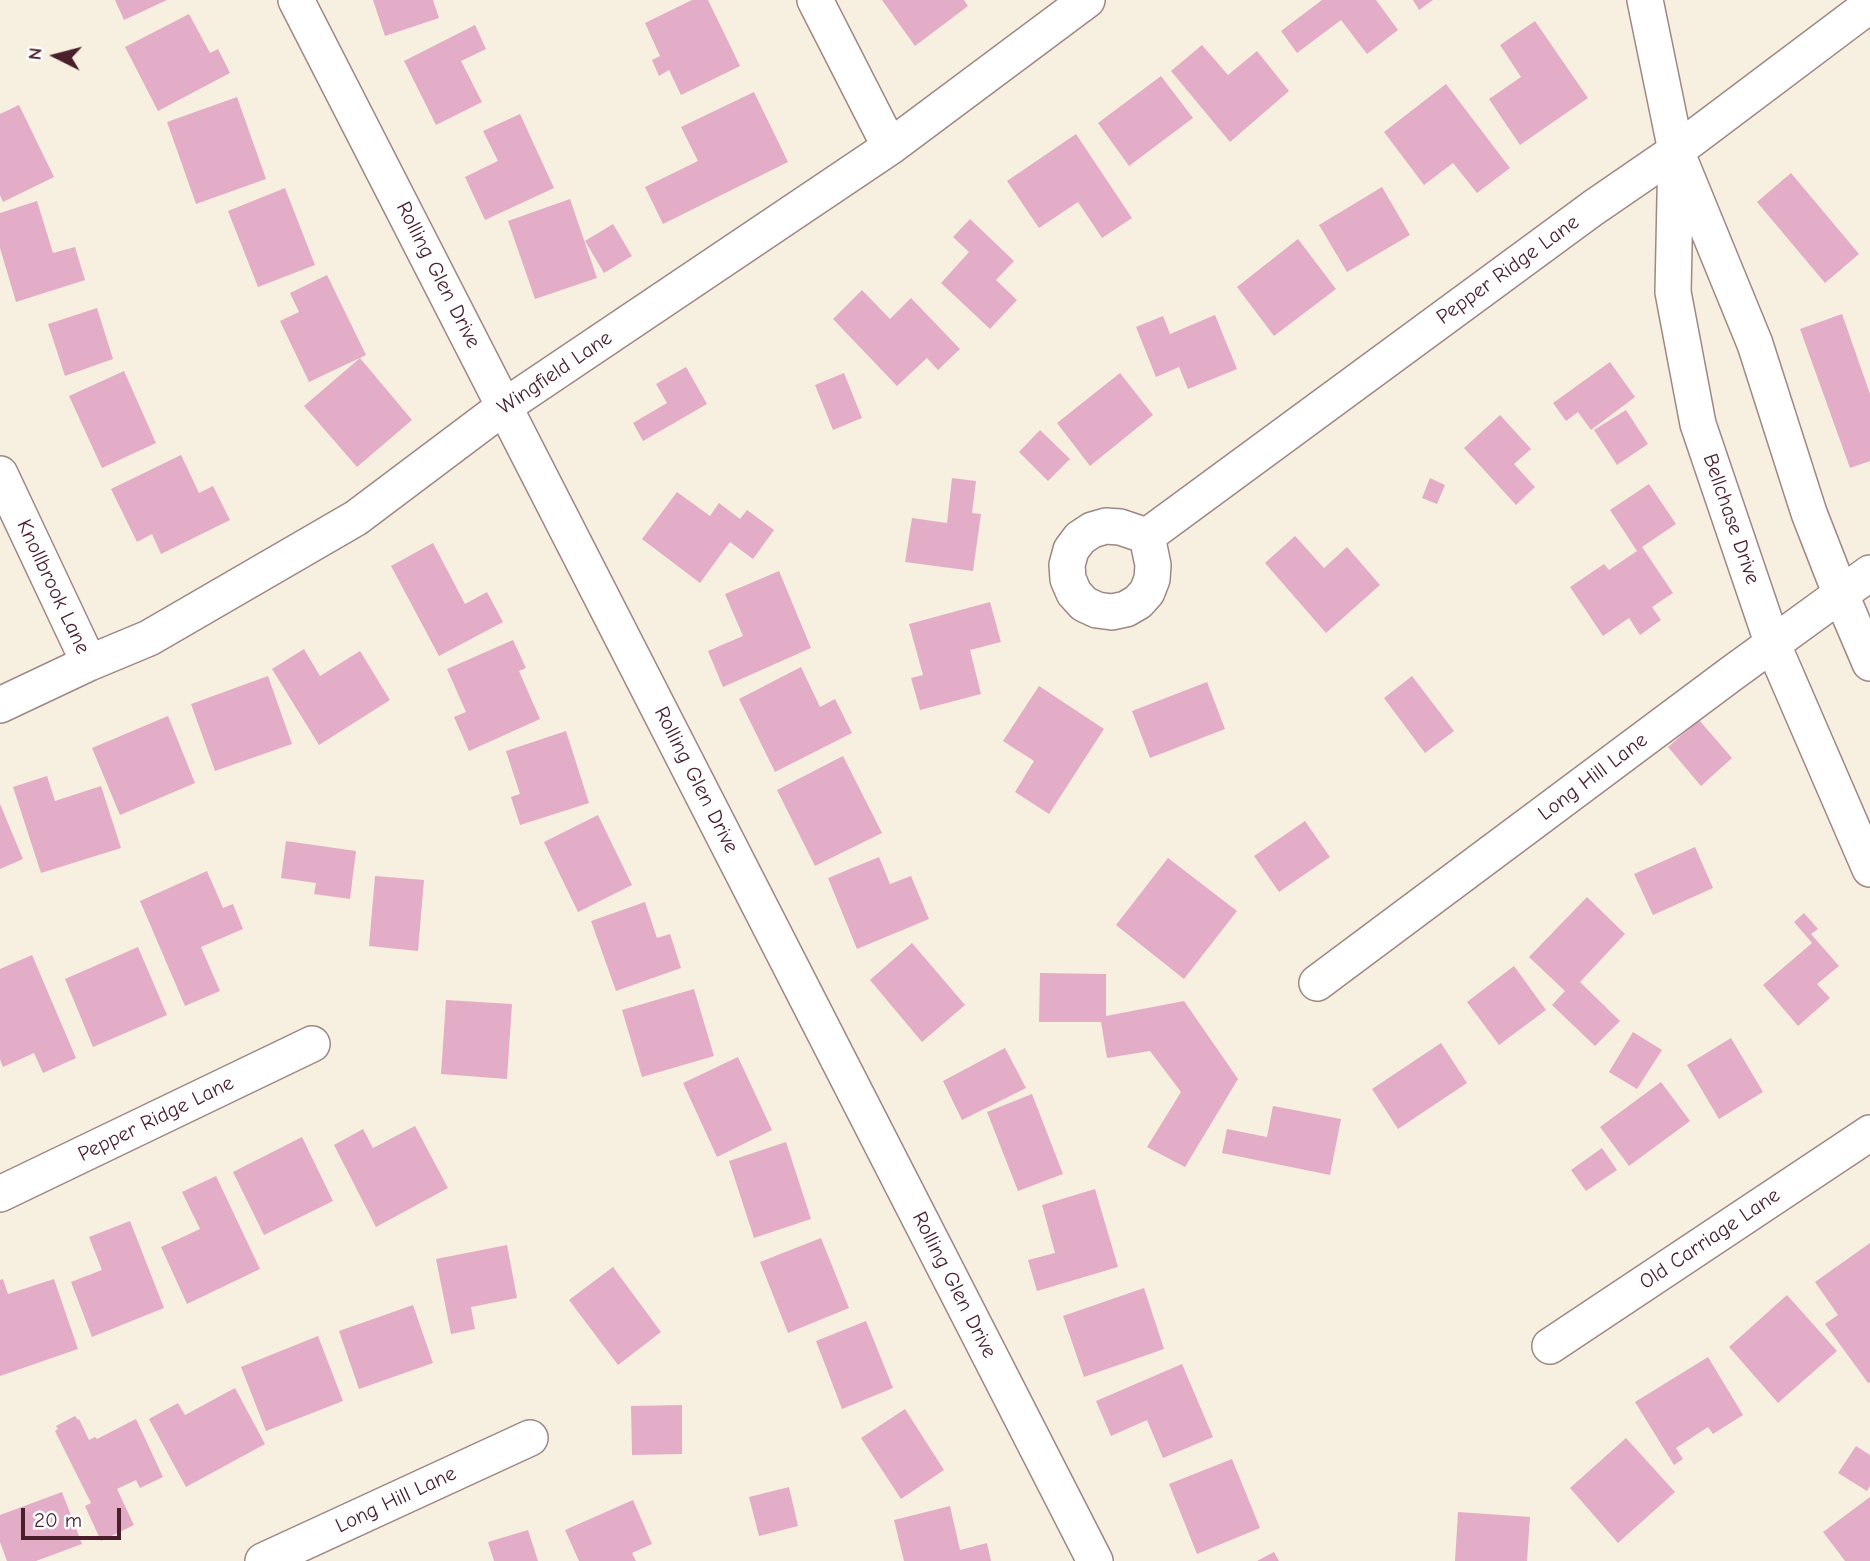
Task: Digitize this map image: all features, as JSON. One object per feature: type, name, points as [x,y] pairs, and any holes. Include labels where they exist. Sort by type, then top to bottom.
[{"type":"street","name":"Rolling Glen Drive","points":[[296,0],[1095,1561]]},
{"type":"street","points":[[815,0],[890,147]]},
{"type":"street","name":"Wingfield Lane","points":[[0,705],[149,638],[356,517],[505,406],[890,147],[1087,0]]},
{"type":"street","name":"Bellchase Drive","points":[[1646,0],[1675,151],[1755,344],[1809,513],[1870,663]]},
{"type":"street","name":"Pepper Ridge Lane","points":[[1147,536],[1593,208],[1675,151],[1870,5]]},
{"type":"street","name":"Bellchase Drive","points":[[1675,151],[1673,292],[1698,424],[1773,645],[1870,869]]},
{"type":"street","name":"Knollbrook Lane","points":[[0,474],[89,663]]},
{"type":"street","name":"Long Hill Lane","points":[[1317,983],[1870,573]]},
{"type":"street","name":"Pepper Ridge Lane","points":[[0,1194],[312,1044]]},
{"type":"street","name":"Old Carriage Lane","points":[[1550,1346],[1870,1133]]},
{"type":"street","name":"Long Hill Lane","points":[[263,1561],[530,1438]]},
{"type":"building","points":[[115,0],[167,0],[124,20]]},
{"type":"building","points":[[373,0],[433,0],[439,18],[385,36]]},
{"type":"building","points":[[692,0],[708,0],[740,66],[681,95],[669,70],[659,76],[652,60],[660,56],[645,23]]},
{"type":"building","points":[[882,0],[964,0],[968,6],[915,46]]},
{"type":"building","points":[[1322,0],[1376,0],[1398,30],[1367,54],[1341,20],[1297,53],[1281,31]]},
{"type":"building","points":[[1413,0],[1433,0],[1419,10]]},
{"type":"building","points":[[189,14],[210,53],[218,49],[230,73],[158,111],[125,47]]},
{"type":"building","points":[[1535,21],[1588,98],[1520,145],[1489,99],[1521,77],[1500,45]]},
{"type":"building","points":[[475,25],[486,49],[461,61],[482,102],[436,125],[404,61]]},
{"type":"building","points":[[1202,45],[1228,75],[1257,51],[1289,91],[1230,142],[1171,71]]},
{"type":"building","points":[[1161,76],[1193,118],[1129,166],[1098,123]]},
{"type":"building","points":[[1446,84],[1510,168],[1477,193],[1453,163],[1424,185],[1384,132]]},
{"type":"building","points":[[754,92],[788,162],[663,224],[645,187],[698,161],[681,127]]},
{"type":"building","points":[[237,97],[266,179],[196,204],[167,122]]},
{"type":"building","points":[[19,105],[54,177],[3,202],[0,195],[0,114]]},
{"type":"building","points":[[520,114],[554,188],[485,220],[465,177],[498,161],[483,131]]},
{"type":"building","points":[[1076,134],[1132,218],[1102,238],[1078,202],[1039,228],[1007,181]]},
{"type":"building","points":[[1791,173],[1859,254],[1825,283],[1757,202]]},
{"type":"building","points":[[1382,187],[1410,235],[1347,272],[1319,225]]},
{"type":"building","points":[[285,188],[315,265],[258,287],[228,211]]},
{"type":"building","points":[[570,199],[597,278],[535,299],[508,221]]},
{"type":"building","points":[[37,201],[53,253],[75,247],[85,280],[16,302],[0,248],[0,213]]},
{"type":"building","points":[[970,219],[1014,261],[996,280],[1017,300],[990,329],[941,283],[969,252],[953,237]]},
{"type":"building","points":[[613,224],[632,256],[604,273],[585,241]]},
{"type":"building","points":[[1298,239],[1336,289],[1274,336],[1237,287]]},
{"type":"building","points":[[327,275],[366,355],[309,382],[280,321],[299,312],[290,293]]},
{"type":"building","points":[[862,290],[890,319],[911,298],[960,349],[938,370],[927,358],[897,386],[833,319]]},
{"type":"building","points":[[97,308],[113,359],[65,376],[48,324]]},
{"type":"building","points":[[1842,314],[1870,394],[1870,461],[1850,468],[1800,329]]},
{"type":"building","points":[[1215,315],[1237,369],[1188,389],[1179,367],[1156,377],[1136,327],[1163,316],[1170,334]]},
{"type":"building","points":[[360,358],[412,420],[357,467],[304,406]]},
{"type":"building","points":[[1610,362],[1635,397],[1591,430],[1578,412],[1566,421],[1553,403]]},
{"type":"building","points":[[686,367],[707,404],[643,441],[633,423],[667,403],[656,384]]},
{"type":"building","points":[[124,371],[156,443],[102,468],[69,396]]},
{"type":"building","points":[[844,373],[862,418],[833,430],[815,385]]},
{"type":"building","points":[[1120,373],[1153,415],[1090,466],[1057,423]]},
{"type":"building","points":[[1626,410],[1648,444],[1617,465],[1594,430]]},
{"type":"building","points":[[1500,415],[1531,449],[1514,464],[1535,487],[1516,505],[1464,448]]},
{"type":"building","points":[[1040,430],[1070,459],[1048,481],[1019,452]]},
{"type":"building","points":[[181,455],[199,493],[213,486],[230,520],[161,554],[152,534],[137,542],[111,489]]},
{"type":"building","points":[[952,478],[976,481],[972,513],[981,514],[973,571],[905,562],[912,518],[947,523]]},
{"type":"building","points":[[1430,478],[1445,485],[1437,504],[1422,498]]},
{"type":"building","points":[[1649,484],[1676,524],[1642,547],[1673,593],[1652,607],[1661,620],[1640,635],[1629,618],[1603,636],[1570,587],[1604,564],[1609,570],[1637,551],[1610,510]]},
{"type":"building","points":[[677,492],[710,516],[719,503],[740,519],[747,510],[774,530],[753,559],[730,542],[700,583],[642,539]]},
{"type":"building","points":[[1295,536],[1324,568],[1347,547],[1380,585],[1326,633],[1265,563]]},
{"type":"building","points":[[433,543],[465,604],[487,592],[503,622],[439,656],[391,566]]},
{"type":"building","points":[[779,571],[811,648],[723,687],[708,651],[743,636],[725,594]]},
{"type":"building","points":[[990,602],[1001,642],[970,650],[981,694],[920,710],[911,678],[923,675],[909,624]]},
{"type":"building","points":[[513,640],[526,668],[519,671],[540,719],[469,751],[454,717],[466,712],[447,669]]},
{"type":"building","points":[[304,649],[320,676],[360,651],[390,700],[319,745],[272,669]]},
{"type":"building","points":[[801,667],[820,707],[835,699],[852,733],[775,772],[739,699]]},
{"type":"building","points":[[268,676],[292,744],[215,771],[191,704]]},
{"type":"building","points":[[1412,676],[1454,731],[1425,753],[1384,698]]},
{"type":"building","points":[[1207,682],[1225,729],[1150,758],[1132,711]]},
{"type":"building","points":[[1039,686],[1104,729],[1049,814],[1015,792],[1034,761],[1003,741]]},
{"type":"building","points":[[168,716],[195,783],[120,815],[92,748]]},
{"type":"building","points":[[1699,720],[1732,758],[1701,786],[1668,747]]},
{"type":"building","points":[[566,731],[589,803],[520,825],[511,797],[520,794],[506,751]]},
{"type":"building","points":[[843,756],[882,833],[815,866],[777,790]]},
{"type":"building","points":[[47,776],[55,801],[101,786],[121,848],[41,873],[13,787]]},
{"type":"building","points":[[0,804],[23,859],[0,869]]},
{"type":"building","points":[[598,815],[632,885],[578,912],[544,842]]},
{"type":"building","points":[[1305,821],[1330,857],[1279,892],[1254,856]]},
{"type":"building","points":[[286,841],[356,851],[350,899],[314,894],[316,883],[281,878]]},
{"type":"building","points":[[1695,847],[1713,888],[1653,915],[1634,874]]},
{"type":"building","points":[[879,857],[890,884],[911,876],[929,919],[857,949],[828,878]]},
{"type":"building","points":[[1168,858],[1237,911],[1184,979],[1116,925]]},
{"type":"building","points":[[207,871],[223,908],[233,904],[243,929],[201,947],[220,991],[185,1006],[140,901]]},
{"type":"building","points":[[375,876],[424,880],[418,951],[369,946]]},
{"type":"building","points":[[1587,897],[1625,934],[1580,982],[1620,1021],[1595,1046],[1552,1005],[1565,991],[1529,957]]},
{"type":"building","points":[[645,902],[657,938],[670,934],[681,968],[616,991],[591,921]]},
{"type":"building","points":[[1804,913],[1818,929],[1811,934],[1839,966],[1817,984],[1830,998],[1798,1026],[1763,985],[1812,943],[1794,922]]},
{"type":"building","points":[[912,943],[965,1005],[922,1042],[870,980]]},
{"type":"building","points":[[138,947],[167,1015],[93,1047],[65,979]]},
{"type":"building","points":[[32,955],[76,1058],[43,1073],[34,1053],[3,1067],[0,1059],[0,969]]},
{"type":"building","points":[[1514,966],[1546,1010],[1499,1045],[1467,1002]]},
{"type":"building","points":[[1040,973],[1106,974],[1106,1016],[1184,1001],[1238,1079],[1185,1167],[1147,1147],[1181,1092],[1150,1051],[1107,1058],[1101,1022],[1039,1022]]},
{"type":"building","points":[[694,989],[714,1056],[642,1077],[622,1010]]},
{"type":"building","points":[[446,1000],[512,1004],[507,1079],[441,1074]]},
{"type":"building","points":[[1633,1032],[1662,1050],[1637,1089],[1609,1072]]},
{"type":"building","points":[[1731,1038],[1763,1092],[1719,1119],[1687,1065]]},
{"type":"building","points":[[1441,1043],[1467,1083],[1398,1129],[1372,1089]]},
{"type":"building","points":[[1005,1048],[1026,1088],[962,1120],[943,1081]]},
{"type":"building","points":[[738,1057],[772,1130],[717,1157],[683,1083]]},
{"type":"building","points":[[1661,1082],[1690,1121],[1629,1166],[1600,1127]]},
{"type":"building","points":[[1032,1094],[1063,1174],[1018,1191],[987,1112]]},
{"type":"building","points":[[1273,1106],[1341,1119],[1330,1175],[1222,1153],[1227,1129],[1267,1137]]},
{"type":"building","points":[[415,1126],[448,1188],[376,1227],[334,1145],[363,1129],[373,1148]]},
{"type":"building","points":[[302,1137],[333,1201],[264,1235],[233,1172]]},
{"type":"building","points":[[786,1142],[811,1219],[754,1238],[729,1161]]},
{"type":"building","points":[[1602,1148],[1617,1170],[1586,1191],[1571,1170]]},
{"type":"building","points":[[216,1176],[260,1269],[187,1304],[161,1247],[200,1229],[182,1192]]},
{"type":"building","points":[[1095,1189],[1118,1267],[1037,1291],[1028,1260],[1055,1253],[1042,1205]]},
{"type":"building","points":[[130,1221],[164,1308],[92,1337],[71,1282],[102,1270],[89,1237]]},
{"type":"building","points":[[821,1238],[849,1308],[788,1333],[760,1262]]},
{"type":"building","points":[[1870,1243],[1868,1383],[1825,1324],[1838,1315],[1815,1282]]},
{"type":"building","points":[[507,1245],[517,1298],[471,1307],[475,1329],[451,1334],[436,1259]]},
{"type":"building","points":[[613,1267],[661,1332],[618,1365],[569,1300]]},
{"type":"building","points":[[3,1279],[8,1294],[54,1279],[78,1349],[0,1376],[0,1280]]},
{"type":"building","points":[[1144,1288],[1164,1349],[1084,1377],[1063,1316]]},
{"type":"building","points":[[1787,1295],[1837,1351],[1778,1403],[1729,1347]]},
{"type":"building","points":[[413,1305],[433,1363],[359,1389],[339,1331]]},
{"type":"building","points":[[866,1321],[893,1388],[842,1409],[816,1341]]},
{"type":"building","points":[[318,1336],[343,1401],[266,1431],[241,1367]]},
{"type":"building","points":[[1708,1357],[1743,1415],[1713,1434],[1708,1427],[1676,1448],[1683,1459],[1674,1465],[1635,1402]]},
{"type":"building","points":[[1182,1364],[1213,1437],[1163,1458],[1147,1420],[1111,1436],[1096,1401]]},
{"type":"building","points":[[235,1388],[265,1444],[186,1487],[149,1419],[178,1403],[185,1415]]},
{"type":"building","points":[[682,1405],[682,1454],[632,1455],[631,1406]]},
{"type":"building","points":[[905,1409],[944,1470],[901,1499],[861,1438]]},
{"type":"building","points":[[75,1416],[89,1440],[95,1437],[97,1439],[136,1419],[163,1477],[140,1488],[136,1480],[117,1489],[134,1525],[101,1541],[85,1506],[91,1503],[55,1431],[58,1429],[56,1426]]},
{"type":"building","points":[[1626,1438],[1675,1492],[1618,1543],[1570,1488]]},
{"type":"building","points":[[1856,1446],[1870,1455],[1870,1486],[1867,1491],[1838,1473]]},
{"type":"building","points":[[1232,1459],[1260,1528],[1197,1554],[1169,1484]]},
{"type":"building","points":[[789,1487],[798,1526],[759,1536],[749,1497]]},
{"type":"building","points":[[62,1492],[82,1544],[36,1561],[7,1561],[0,1542],[0,1515]]},
{"type":"building","points":[[1870,1497],[1870,1561],[1845,1561],[1823,1532]]},
{"type":"building","points":[[633,1500],[652,1544],[632,1553],[636,1561],[579,1561],[565,1530]]},
{"type":"building","points":[[950,1506],[960,1550],[987,1543],[991,1561],[904,1561],[894,1520]]},
{"type":"building","points":[[1458,1512],[1530,1517],[1527,1561],[1455,1561]]},
{"type":"building","points":[[528,1530],[538,1561],[494,1561],[488,1542]]},
{"type":"building","points":[[1274,1552],[1279,1561],[1257,1561]]}]
